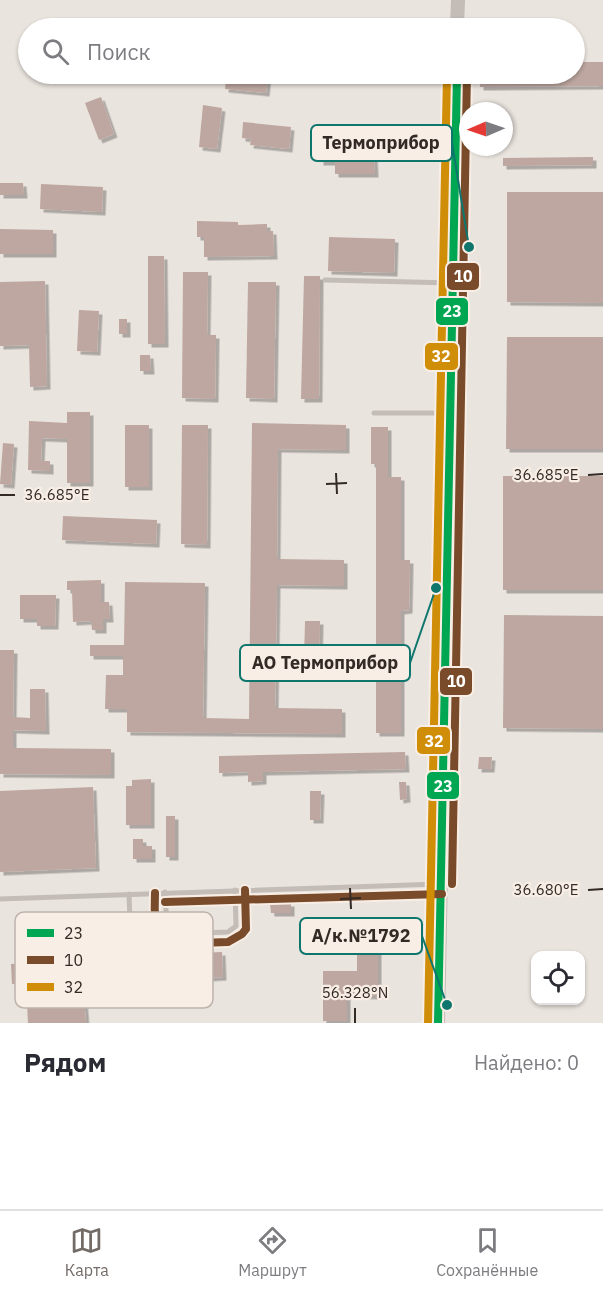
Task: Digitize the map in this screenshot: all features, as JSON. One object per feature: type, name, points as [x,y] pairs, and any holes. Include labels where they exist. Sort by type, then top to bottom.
[{"type":"street","points":[[458,0],[458,18]]},
{"type":"street","points":[[438,1023],[457,84]]},
{"type":"lane","points":[[325,280],[453,283]]},
{"type":"lane","points":[[374,413],[451,413]]},
{"type":"lane","points":[[0,899],[442,884]]},
{"type":"lane","points":[[213,933],[228,932],[236,926],[235,890]]},
{"type":"lane","points":[[165,892],[166,912]]},
{"type":"lane","points":[[129,894],[130,912]]},
{"type":"building","points":[[585,62],[603,62],[603,86],[480,87],[480,84],[585,84]]},
{"type":"building","points":[[226,84],[267,84],[266,93],[225,89]]},
{"type":"building","points":[[101,97],[114,134],[99,140],[85,103]]},
{"type":"building","points":[[203,105],[222,108],[217,149],[199,147]]},
{"type":"building","points":[[243,122],[291,127],[289,149],[250,145],[251,139],[242,138]]},
{"type":"building","points":[[320,153],[374,153],[375,174],[335,174],[335,162],[320,162]]},
{"type":"building","points":[[593,157],[593,165],[503,166],[503,158]]},
{"type":"building","points":[[0,183],[23,183],[24,195],[0,195]]},
{"type":"building","points":[[41,184],[103,187],[102,212],[40,209]]},
{"type":"building","points":[[507,192],[603,192],[603,303],[507,302]]},
{"type":"building","points":[[197,221],[238,222],[238,225],[267,224],[267,231],[273,231],[274,256],[204,257],[204,237],[197,237]]},
{"type":"building","points":[[0,229],[53,230],[53,254],[0,254]]},
{"type":"building","points":[[329,237],[395,239],[394,273],[328,271]]},
{"type":"building","points":[[148,256],[164,256],[165,344],[148,344]]},
{"type":"building","points":[[183,272],[208,272],[207,335],[216,335],[215,399],[182,398]]},
{"type":"building","points":[[304,276],[320,276],[319,399],[301,399]]},
{"type":"building","points":[[45,281],[47,386],[30,387],[29,345],[0,346],[0,282]]},
{"type":"building","points":[[248,282],[276,282],[274,399],[246,398]]},
{"type":"building","points":[[79,310],[99,311],[97,352],[77,351]]},
{"type":"building","points":[[119,319],[127,319],[127,334],[119,334]]},
{"type":"building","points":[[507,337],[603,337],[603,449],[506,449]]},
{"type":"building","points":[[140,355],[150,355],[151,371],[140,371]]},
{"type":"building","points":[[67,412],[90,412],[90,483],[67,483],[67,439],[42,438],[41,461],[50,461],[50,471],[28,470],[29,421],[67,423]]},
{"type":"building","points":[[252,423],[346,425],[346,450],[278,449],[277,559],[344,560],[344,586],[277,585],[275,708],[342,709],[342,734],[127,732],[127,709],[105,709],[106,675],[123,675],[123,656],[90,656],[90,645],[124,645],[125,582],[205,583],[203,718],[249,719]]},
{"type":"building","points":[[125,425],[149,425],[149,487],[125,487]]},
{"type":"building","points":[[182,425],[208,425],[207,545],[181,544]]},
{"type":"building","points":[[371,427],[388,427],[388,477],[401,477],[401,560],[410,560],[409,610],[401,611],[401,733],[376,733],[376,464],[371,464]]},
{"type":"building","points":[[3,443],[14,444],[11,485],[0,484]]},
{"type":"building","points":[[503,476],[603,476],[603,590],[503,590]]},
{"type":"building","points":[[63,516],[157,520],[156,544],[62,540]]},
{"type":"building","points":[[101,580],[101,602],[109,602],[110,619],[103,619],[103,630],[92,630],[91,621],[73,622],[72,590],[67,590],[67,581]]},
{"type":"building","points":[[20,595],[56,595],[55,626],[37,626],[37,619],[20,619]]},
{"type":"building","points":[[504,615],[603,616],[603,729],[503,728]]},
{"type":"building","points":[[305,621],[320,621],[319,659],[304,659]]},
{"type":"building","points":[[0,650],[14,650],[13,717],[30,718],[30,689],[45,689],[46,731],[13,730],[13,748],[111,749],[111,775],[0,774]]},
{"type":"building","points":[[405,752],[406,769],[263,772],[263,781],[248,782],[248,772],[219,773],[219,756]]},
{"type":"building","points":[[479,757],[492,757],[491,769],[478,769]]},
{"type":"building","points":[[151,779],[151,825],[126,825],[126,786],[132,786],[132,780]]},
{"type":"building","points":[[399,782],[406,782],[407,799],[400,800]]},
{"type":"building","points":[[93,787],[96,868],[0,872],[0,791]]},
{"type":"building","points":[[310,791],[321,791],[320,820],[310,820]]},
{"type":"building","points":[[166,816],[175,816],[175,857],[166,857]]},
{"type":"building","points":[[133,839],[143,839],[143,846],[152,846],[152,859],[133,859]]},
{"type":"building","points":[[291,903],[291,913],[271,913],[270,904]]},
{"type":"building","points":[[357,946],[378,946],[378,996],[347,995],[347,1021],[323,1021],[323,971],[357,971]]},
{"type":"building","points":[[213,952],[222,952],[223,977],[213,978]]},
{"type":"building","points":[[11,964],[15,964],[15,984],[12,984]]},
{"type":"building","points":[[27,1008],[85,1008],[86,1023],[28,1023]]},
{"type":"transit line","name":"32","points":[[428,1023],[447,84]]},
{"type":"transit line","name":"23","points":[[438,1023],[457,84]]},
{"type":"transit line","name":"10","points":[[452,884],[467,84]]},
{"type":"transit line","name":"10","points":[[213,943],[228,942],[246,929],[245,890]]},
{"type":"transit line","name":"10","points":[[155,893],[155,912]]},
{"type":"transit line","name":"10","points":[[165,902],[442,894]]},
{"type":"place","name":"Термоприбор","points":[[469,247]]},
{"type":"place","name":"АО Термоприбор","points":[[436,588]]},
{"type":"place","name":"А/к.№1792","points":[[447,1005]]}]
